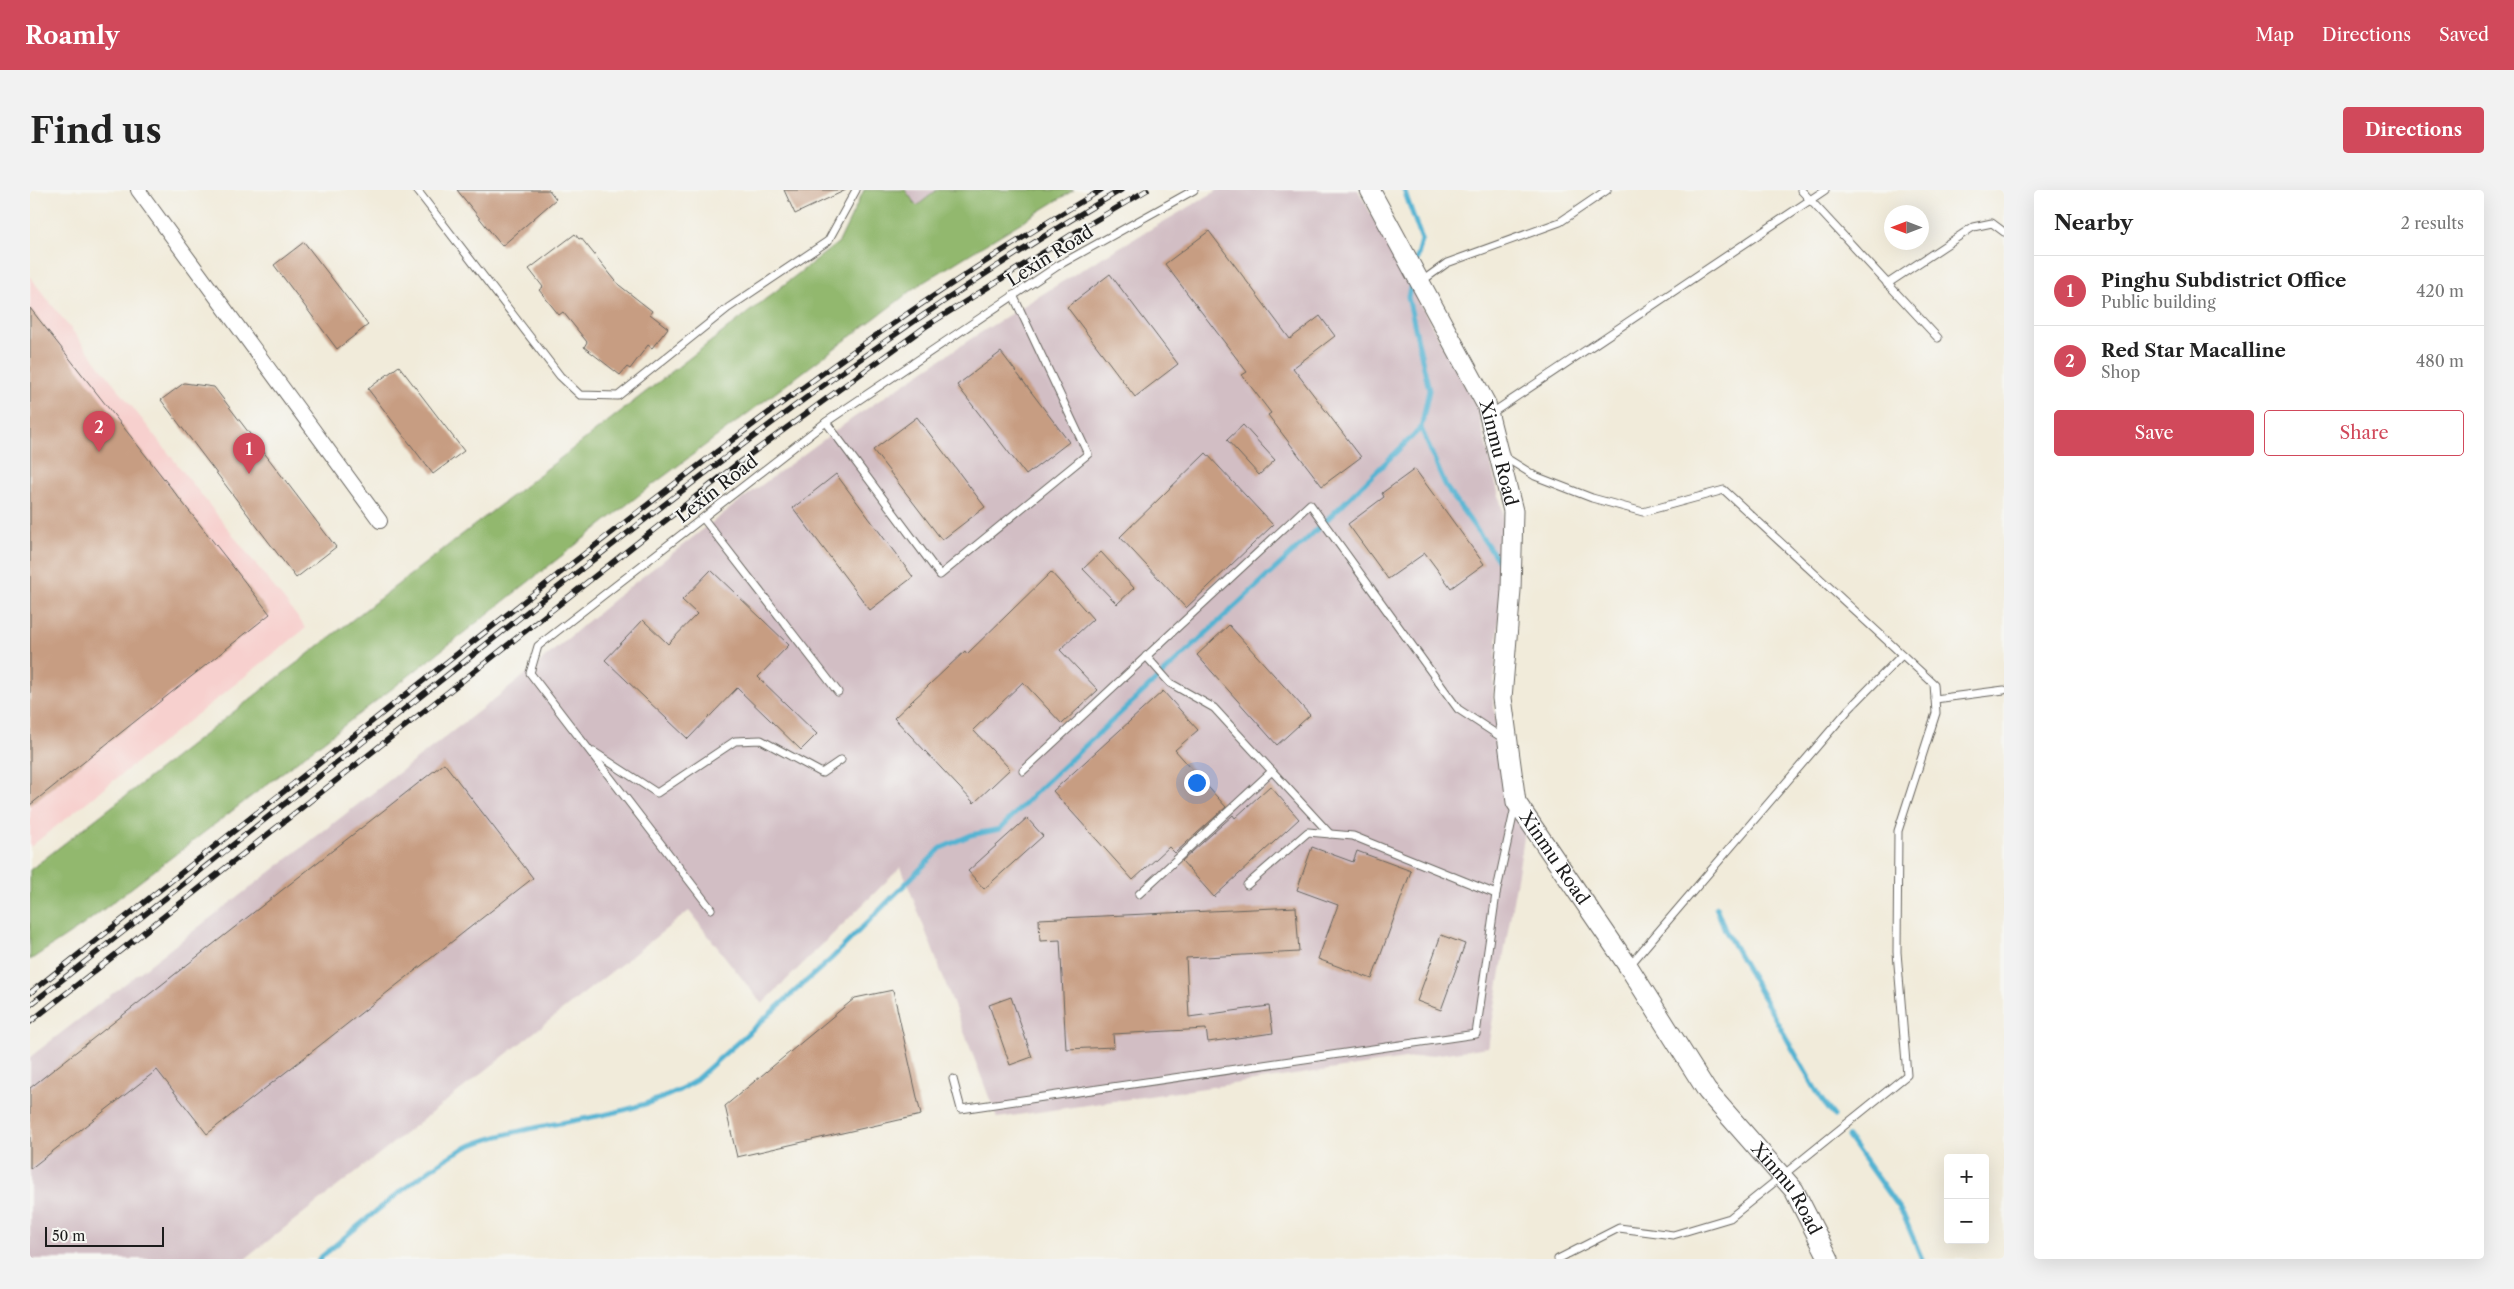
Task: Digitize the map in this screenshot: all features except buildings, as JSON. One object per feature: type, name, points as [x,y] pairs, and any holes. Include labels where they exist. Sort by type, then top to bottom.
[{"type":"street","points":[[138,190],[380,520]]},
{"type":"street","name":"Xinmu Road","points":[[1370,190],[1486,404],[1513,511],[1510,590],[1502,698],[1516,802],[1628,966],[1707,1091],[1794,1190],[1829,1259]]},
{"type":"lane","points":[[417,190],[560,376],[580,396],[618,396],[728,308],[828,240],[856,190]]},
{"type":"lane","name":"Lexin Road","points":[[711,909],[530,672],[538,646],[826,422],[1058,265],[1194,190]]},
{"type":"lane","points":[[1419,283],[1447,263],[1560,222],[1607,190]]},
{"type":"lane","points":[[1801,190],[1938,338]]},
{"type":"lane","points":[[1489,415],[1825,190]]},
{"type":"lane","points":[[1887,284],[1972,227],[1992,223],[2004,232]]},
{"type":"lane","points":[[826,422],[940,575],[1088,454],[1013,296]]},
{"type":"lane","points":[[1498,453],[1535,476],[1592,498],[1643,512],[1724,490],[1934,684],[1936,713],[1898,831],[1897,952],[1907,1075],[1730,1218],[1673,1235],[1619,1228],[1558,1259]]},
{"type":"lane","points":[[1023,771],[1310,504],[1458,709],[1508,742]]},
{"type":"lane","points":[[703,518],[838,692]]},
{"type":"lane","points":[[1628,966],[1850,709],[1902,655]]},
{"type":"lane","points":[[1146,656],[1170,683],[1214,708],[1330,834]]},
{"type":"lane","points":[[1935,699],[2004,690]]},
{"type":"lane","points":[[589,750],[657,793],[735,741],[761,740],[822,773],[841,760]]},
{"type":"lane","points":[[1139,894],[1272,771]]},
{"type":"lane","points":[[953,1079],[960,1109],[1476,1034],[1496,894],[1516,802]]},
{"type":"lane","points":[[1247,885],[1308,832],[1353,836],[1496,894]]},
{"type":"shaded area","points":[[905,190],[937,190],[917,206]]},
{"type":"shaded area","points":[[1218,190],[1358,190],[1477,408],[1503,512],[1501,590],[1493,699],[1507,805],[1525,832],[1488,1047],[997,1118],[901,867],[762,1004],[689,911],[245,1259],[30,1259],[30,1057],[514,684],[624,591],[737,503],[853,418],[972,338],[1094,262]]},
{"type":"shaded area","points":[[30,277],[306,628],[30,847]]},
{"type":"green space","points":[[864,190],[905,190],[917,206],[937,190],[1074,190],[919,285],[643,492],[406,678],[83,925],[30,960],[30,870],[839,242]]},
{"type":"waterway","points":[[1404,190],[1422,240],[1416,263]]},
{"type":"waterway","points":[[319,1259],[403,1189],[460,1150],[504,1135],[614,1113],[667,1096],[692,1083],[831,959],[941,848],[971,835],[1000,829],[1041,787],[1304,542],[1421,428],[1429,390],[1408,297],[1412,280]]},
{"type":"waterway","points":[[1421,428],[1446,487],[1501,564]]},
{"type":"waterway","points":[[1716,907],[1725,930],[1821,1099],[1834,1116]]},
{"type":"waterway","points":[[1848,1137],[1903,1214],[1922,1259]]},
{"type":"railway","points":[[30,993],[567,567],[715,453],[790,397],[943,290],[1101,190]]},
{"type":"railway","points":[[30,1005],[653,513],[804,399],[960,291],[1039,239],[1121,190]]},
{"type":"railway","points":[[30,1022],[741,461],[925,327],[1074,233],[1147,190]]},
{"type":"place","name":"Red Star Macalline","points":[[99,452]]},
{"type":"place","name":"Pinghu Subdistrict Office","points":[[249,474]]}]
